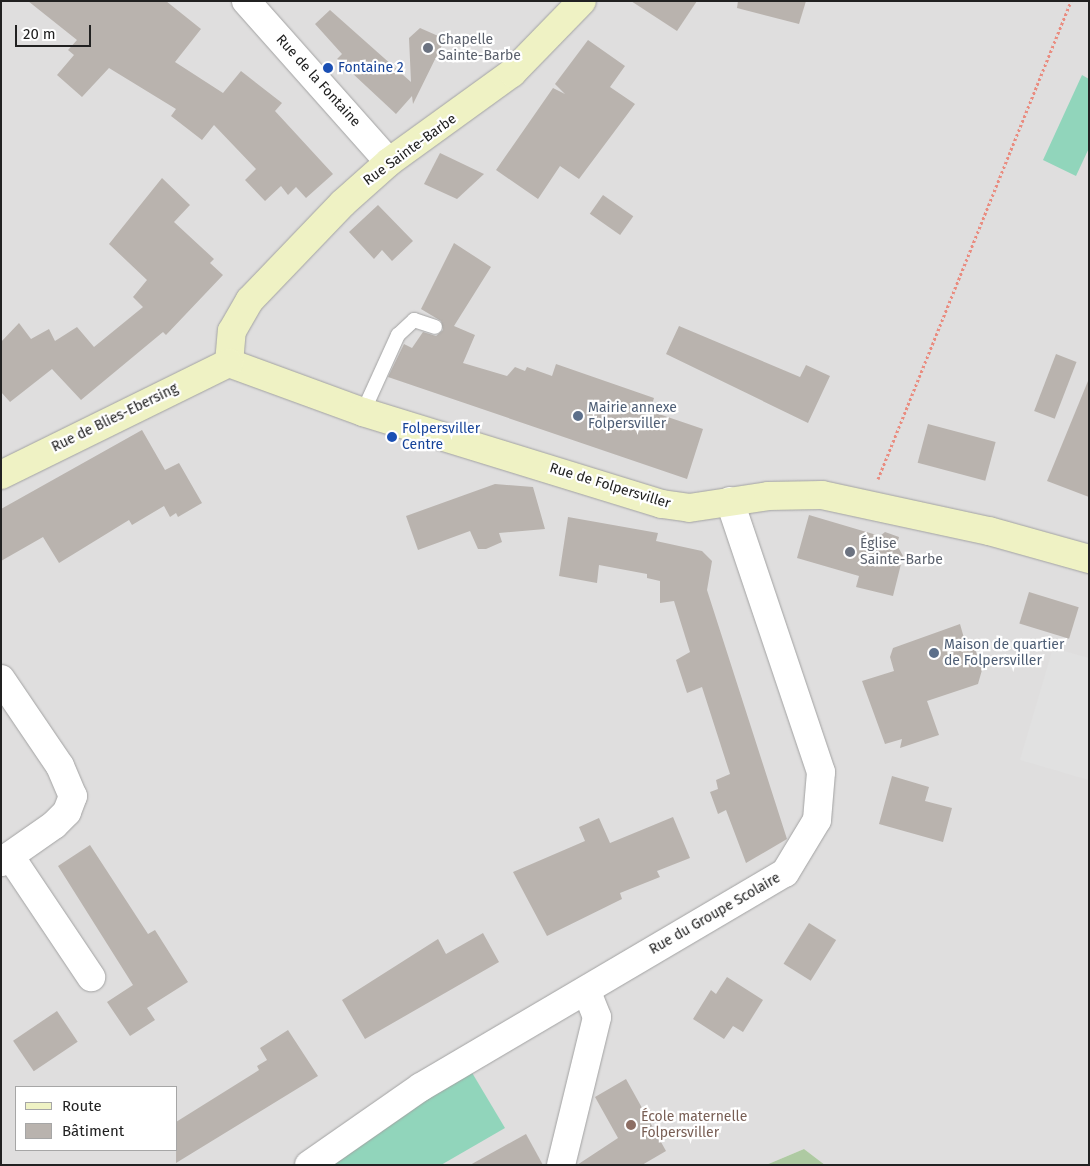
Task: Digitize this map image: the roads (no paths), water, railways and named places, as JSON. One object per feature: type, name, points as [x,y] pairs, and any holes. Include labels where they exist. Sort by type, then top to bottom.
[{"type":"street","name":"Rue de la Fontaine","points":[[246,1],[389,162]]},
{"type":"street","name":"Rue Sainte-Barbe","points":[[230,363],[232,331],[250,300],[389,162],[512,74],[582,1]]},
{"type":"street","name":"Rue de Folpersviller","points":[[230,363],[363,412],[662,504],[689,508],[792,494],[868,503],[1089,559]]},
{"type":"street","name":"Rue de Blies-Ebersing","points":[[1,476],[230,363]]},
{"type":"street","name":"Rue du Groupe Scolaire","points":[[309,1165],[420,1087],[785,873],[817,820],[821,772],[730,501]]},
{"type":"street","points":[[1,679],[60,766],[73,796],[67,812],[54,825],[6,859],[91,977]]},
{"type":"street","points":[[561,1165],[597,1017],[586,990]]},
{"type":"lane","points":[[363,412],[398,335],[414,320],[435,327]]},
{"type":"place","name":"Chapelle Sainte-Barbe","points":[[428,48]]},
{"type":"place","name":"Fontaine 2","points":[[328,68]]},
{"type":"place","name":"Mairie annexe Folpersviller","points":[[578,416]]},
{"type":"place","name":"Folpersviller Centre","points":[[392,437]]},
{"type":"place","name":"Église Sainte-Barbe","points":[[850,552]]},
{"type":"place","name":"Maison de quartier de Folpersviller","points":[[934,653]]},
{"type":"place","name":"École maternelle Folpersviller","points":[[631,1125]]}]
